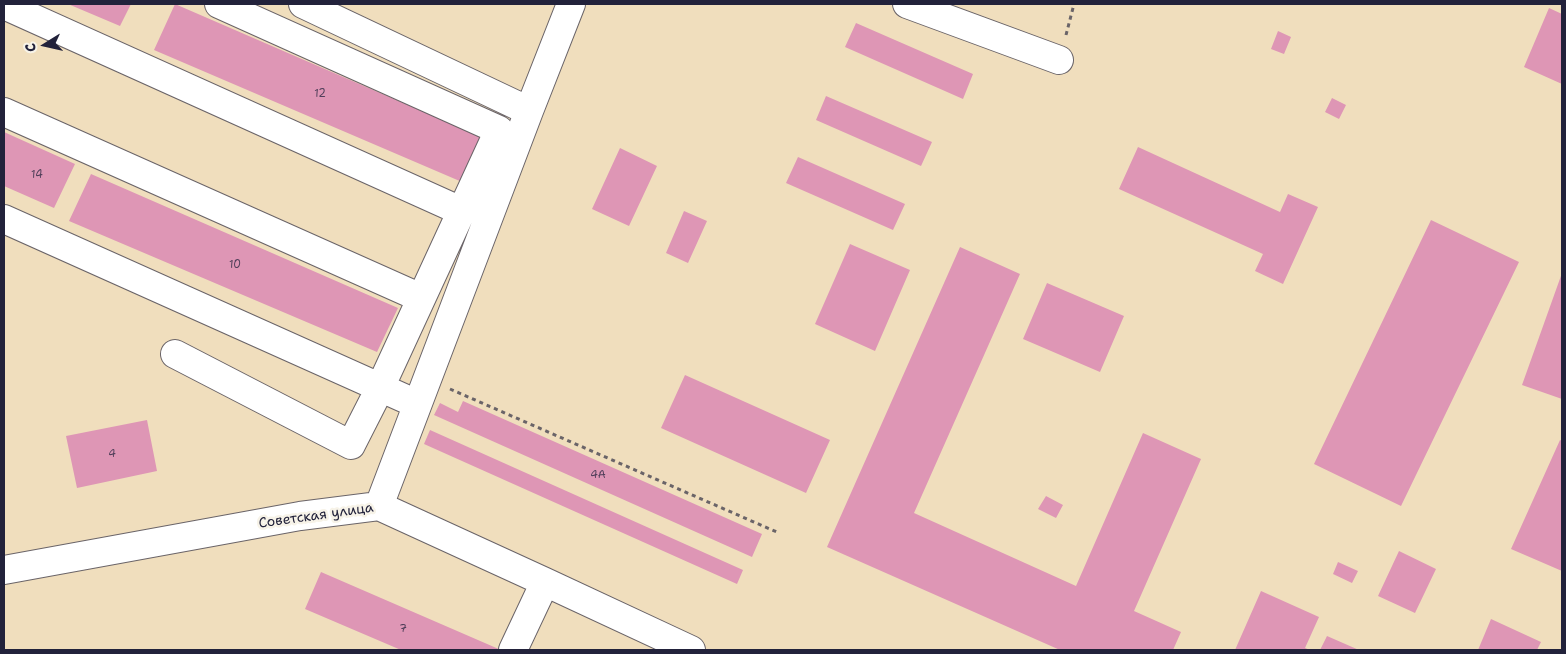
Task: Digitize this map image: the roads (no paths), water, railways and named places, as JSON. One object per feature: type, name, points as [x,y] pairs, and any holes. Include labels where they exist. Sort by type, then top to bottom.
[{"type":"street","points":[[175,354],[351,445],[380,388],[498,130],[219,4]]},
{"type":"street","points":[[303,4],[528,111]]},
{"type":"street","points":[[378,506],[528,111],[571,4]]},
{"type":"street","points":[[907,4],[1059,60]]},
{"type":"street","points":[[4,5],[461,211]]},
{"type":"street","points":[[4,112],[421,298]]},
{"type":"street","points":[[4,219],[417,404]]},
{"type":"street","name":"Советская улица","points":[[4,570],[300,516],[378,506],[691,650]]},
{"type":"street","points":[[512,650],[545,582]]}]
